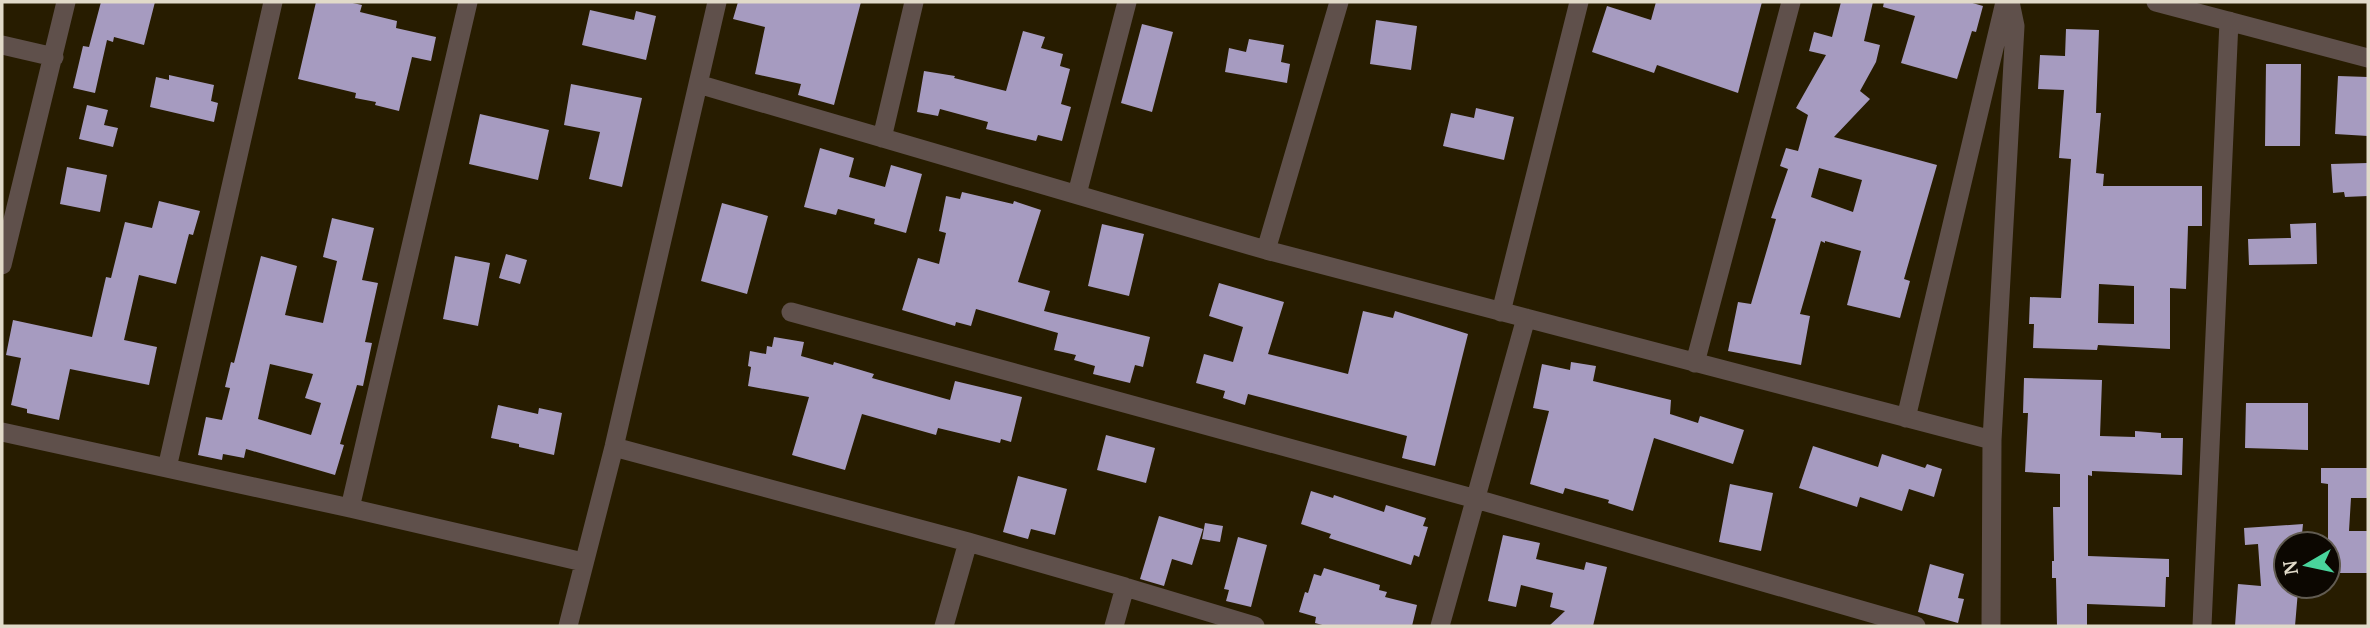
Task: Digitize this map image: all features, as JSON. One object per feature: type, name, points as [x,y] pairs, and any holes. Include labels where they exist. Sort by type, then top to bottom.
[{"type":"street","points":[[2,259],[66,2]]},
{"type":"street","points":[[167,468],[273,2]]},
{"type":"street","points":[[350,508],[468,2]]},
{"type":"street","points":[[568,626],[614,447],[717,2]]},
{"type":"street","points":[[882,138],[914,2]]},
{"type":"street","points":[[1077,194],[1128,2]]},
{"type":"street","points":[[1266,250],[1339,2]]},
{"type":"street","points":[[1501,312],[1579,2]]},
{"type":"street","points":[[1695,363],[1791,2]]},
{"type":"street","points":[[1906,418],[2008,2]]},
{"type":"street","points":[[1990,626],[1992,440],[2015,26],[2008,2]]},
{"type":"street","points":[[2156,2],[2368,58]]},
{"type":"street","points":[[2203,626],[2229,21]]},
{"type":"street","points":[[2,45],[54,57]]},
{"type":"street","points":[[698,84],[1266,250],[1992,440]]},
{"type":"street","points":[[791,312],[1476,499],[1916,626]]},
{"type":"street","points":[[1440,626],[1526,318]]},
{"type":"street","points":[[2,432],[583,562]]},
{"type":"street","points":[[614,447],[968,542],[1255,626]]},
{"type":"street","points":[[944,626],[968,542]]},
{"type":"street","points":[[1114,626],[1125,587]]},
{"type":"building","points":[[101,2],[155,2],[144,45],[114,37],[113,42],[107,40],[95,93],[73,88],[83,46],[89,47]]},
{"type":"building","points":[[316,2],[362,5],[360,12],[397,21],[396,28],[436,37],[431,61],[412,57],[399,111],[375,105],[376,102],[355,98],[356,93],[298,79]]},
{"type":"building","points":[[738,2],[861,2],[834,105],[798,95],[801,84],[755,74],[765,27],[733,19]]},
{"type":"building","points":[[1656,2],[1762,2],[1738,93],[1657,65],[1654,73],[1592,52],[1607,6],[1651,20]]},
{"type":"building","points":[[1841,2],[1873,2],[1864,41],[1880,45],[1876,62],[1860,91],[1870,99],[1834,137],[1937,165],[1904,279],[1910,281],[1900,318],[1847,305],[1861,251],[1821,241],[1800,314],[1810,316],[1801,365],[1728,351],[1738,302],[1751,304],[1776,219],[1771,218],[1788,169],[1780,166],[1786,148],[1798,151],[1808,115],[1796,108],[1826,55],[1809,51],[1814,32],[1832,37]],"holes":[[[1819,168],[1862,180],[1853,212],[1811,197]]]},
{"type":"building","points":[[1884,2],[1969,2],[1983,6],[1976,32],[1972,31],[1957,79],[1901,63],[1915,16],[1883,7]]},
{"type":"building","points":[[590,10],[634,20],[636,11],[656,16],[646,60],[582,45]]},
{"type":"building","points":[[1376,20],[1417,26],[1411,70],[1370,64]]},
{"type":"building","points":[[1142,24],[1173,32],[1152,112],[1121,103]]},
{"type":"building","points":[[2066,29],[2099,30],[2096,113],[2101,113],[2096,173],[2104,174],[2103,186],[2202,186],[2202,226],[2188,226],[2186,289],[2170,288],[2170,349],[2098,345],[2097,350],[2033,348],[2034,324],[2029,324],[2030,297],[2061,298],[2071,159],[2059,158],[2064,90],[2038,89],[2040,55],[2065,56]],"holes":[[[2099,284],[2134,286],[2134,324],[2098,323]]]},
{"type":"building","points":[[1023,31],[1045,37],[1041,48],[1063,54],[1060,66],[1070,69],[1061,104],[1071,107],[1062,141],[1038,135],[1036,141],[986,129],[988,122],[940,109],[938,116],[917,112],[924,71],[955,76],[954,78],[1006,91]]},
{"type":"building","points":[[1249,39],[1284,45],[1281,62],[1290,64],[1287,83],[1225,72],[1229,48],[1246,52]]},
{"type":"building","points":[[2266,64],[2301,64],[2300,146],[2265,146]]},
{"type":"building","points":[[169,75],[214,85],[211,101],[218,103],[214,122],[150,107],[156,77],[169,80]]},
{"type":"building","points":[[2338,76],[2368,77],[2368,136],[2335,134]]},
{"type":"building","points":[[571,84],[642,98],[622,187],[589,179],[600,132],[564,125]]},
{"type":"building","points":[[87,105],[108,110],[104,125],[118,128],[113,147],[79,139]]},
{"type":"building","points":[[1476,108],[1514,117],[1504,160],[1443,146],[1451,113],[1474,118]]},
{"type":"building","points":[[480,114],[549,130],[538,180],[469,164]]},
{"type":"building","points":[[820,148],[854,158],[849,177],[885,187],[891,165],[922,174],[906,233],[874,224],[875,219],[838,209],[836,215],[804,207]]},
{"type":"building","points":[[2368,163],[2368,196],[2345,197],[2344,192],[2333,193],[2331,164]]},
{"type":"building","points":[[67,167],[107,175],[100,212],[60,204]]},
{"type":"building","points":[[962,192],[1013,204],[1014,201],[1041,210],[1018,282],[1050,291],[1044,311],[1150,337],[1143,367],[1135,365],[1130,383],[1093,374],[1095,366],[1074,360],[1076,355],[1054,350],[1058,333],[976,309],[971,326],[956,322],[955,326],[902,310],[918,258],[939,264],[946,233],[939,231],[946,196],[960,199]]},
{"type":"building","points":[[159,201],[200,211],[193,235],[189,234],[176,284],[139,275],[124,340],[157,347],[149,385],[70,369],[59,420],[27,413],[27,409],[11,405],[21,358],[6,355],[13,320],[92,337],[106,277],[111,278],[125,222],[152,228]]},
{"type":"building","points":[[722,203],[768,216],[747,294],[701,281]]},
{"type":"building","points":[[332,218],[374,228],[362,280],[378,283],[365,342],[372,343],[363,386],[357,385],[340,444],[344,445],[335,475],[246,449],[244,458],[223,454],[222,460],[198,455],[206,417],[222,420],[230,388],[225,387],[231,362],[234,363],[261,256],[297,266],[285,315],[323,323],[337,261],[323,257]],"holes":[[[270,364],[313,374],[305,398],[321,403],[311,435],[258,419]]]},
{"type":"building","points":[[2316,223],[2317,264],[2249,265],[2248,239],[2291,238],[2290,224]]},
{"type":"building","points":[[1102,224],[1144,234],[1129,296],[1088,286]]},
{"type":"building","points":[[506,254],[527,260],[520,284],[499,278]]},
{"type":"building","points":[[455,256],[490,263],[478,326],[443,319]]},
{"type":"building","points":[[1219,283],[1284,302],[1268,354],[1348,374],[1363,311],[1393,318],[1395,311],[1468,334],[1435,466],[1402,458],[1407,436],[1248,394],[1245,405],[1223,398],[1225,391],[1196,383],[1204,354],[1233,362],[1243,327],[1209,316]]},
{"type":"building","points":[[774,337],[804,342],[801,356],[833,365],[834,362],[874,374],[872,378],[950,400],[955,381],[1022,397],[1011,442],[1001,439],[1000,443],[938,428],[936,435],[862,414],[845,470],[792,455],[809,397],[748,386],[750,351],[766,354],[767,346],[772,347]]},
{"type":"building","points":[[1571,362],[1596,366],[1593,381],[1671,400],[1670,414],[1698,423],[1700,416],[1744,430],[1733,464],[1654,438],[1633,511],[1608,503],[1609,500],[1565,488],[1563,494],[1530,484],[1549,411],[1533,408],[1542,364],[1570,370]]},
{"type":"building","points":[[2024,378],[2102,380],[2100,436],[2135,437],[2135,431],[2161,433],[2161,438],[2183,438],[2182,475],[2092,471],[2092,476],[2088,475],[2088,556],[2169,559],[2165,607],[2087,604],[2087,626],[2057,626],[2056,578],[2052,578],[2053,507],[2060,507],[2060,474],[2025,472],[2028,413],[2023,413]]},
{"type":"building","points":[[2246,403],[2308,403],[2308,450],[2245,448]]},
{"type":"building","points":[[498,405],[538,414],[539,408],[562,413],[554,455],[491,438]]},
{"type":"building","points":[[1106,435],[1155,448],[1146,483],[1097,470]]},
{"type":"building","points":[[1813,446],[1878,467],[1882,454],[1925,468],[1927,464],[1942,469],[1934,497],[1909,489],[1902,511],[1860,497],[1857,507],[1799,488]]},
{"type":"building","points":[[2321,468],[2368,468],[2368,498],[2351,498],[2349,531],[2368,531],[2368,573],[2342,573],[2342,530],[2328,530],[2328,484],[2321,483]]},
{"type":"building","points":[[1018,476],[1067,489],[1055,535],[1031,529],[1028,539],[1003,532]]},
{"type":"building","points":[[1730,484],[1773,493],[1761,551],[1719,542]]},
{"type":"building","points":[[1311,491],[1333,498],[1334,495],[1384,512],[1386,505],[1426,518],[1423,526],[1428,527],[1419,557],[1414,555],[1411,565],[1329,538],[1331,534],[1301,524]]},
{"type":"building","points":[[1159,516],[1203,529],[1192,565],[1172,559],[1164,586],[1140,579]]},
{"type":"building","points":[[1205,523],[1223,526],[1220,542],[1202,539]]},
{"type":"building","points":[[2303,524],[2302,530],[2272,530],[2272,600],[2297,600],[2295,626],[2235,626],[2238,584],[2261,586],[2258,544],[2245,545],[2244,528]]},
{"type":"building","points":[[1503,535],[1540,543],[1536,559],[1584,570],[1586,562],[1607,567],[1593,626],[1549,626],[1565,611],[1550,607],[1553,593],[1521,585],[1516,607],[1488,601]]},
{"type":"building","points":[[1238,537],[1267,545],[1251,607],[1226,601],[1229,590],[1224,589]]},
{"type":"building","points":[[1930,564],[1964,574],[1958,598],[1964,599],[1958,623],[1918,612]]},
{"type":"building","points":[[1324,568],[1380,585],[1379,590],[1387,592],[1385,597],[1417,605],[1412,626],[1326,626],[1315,623],[1316,617],[1299,612],[1314,574],[1321,576]]}]
